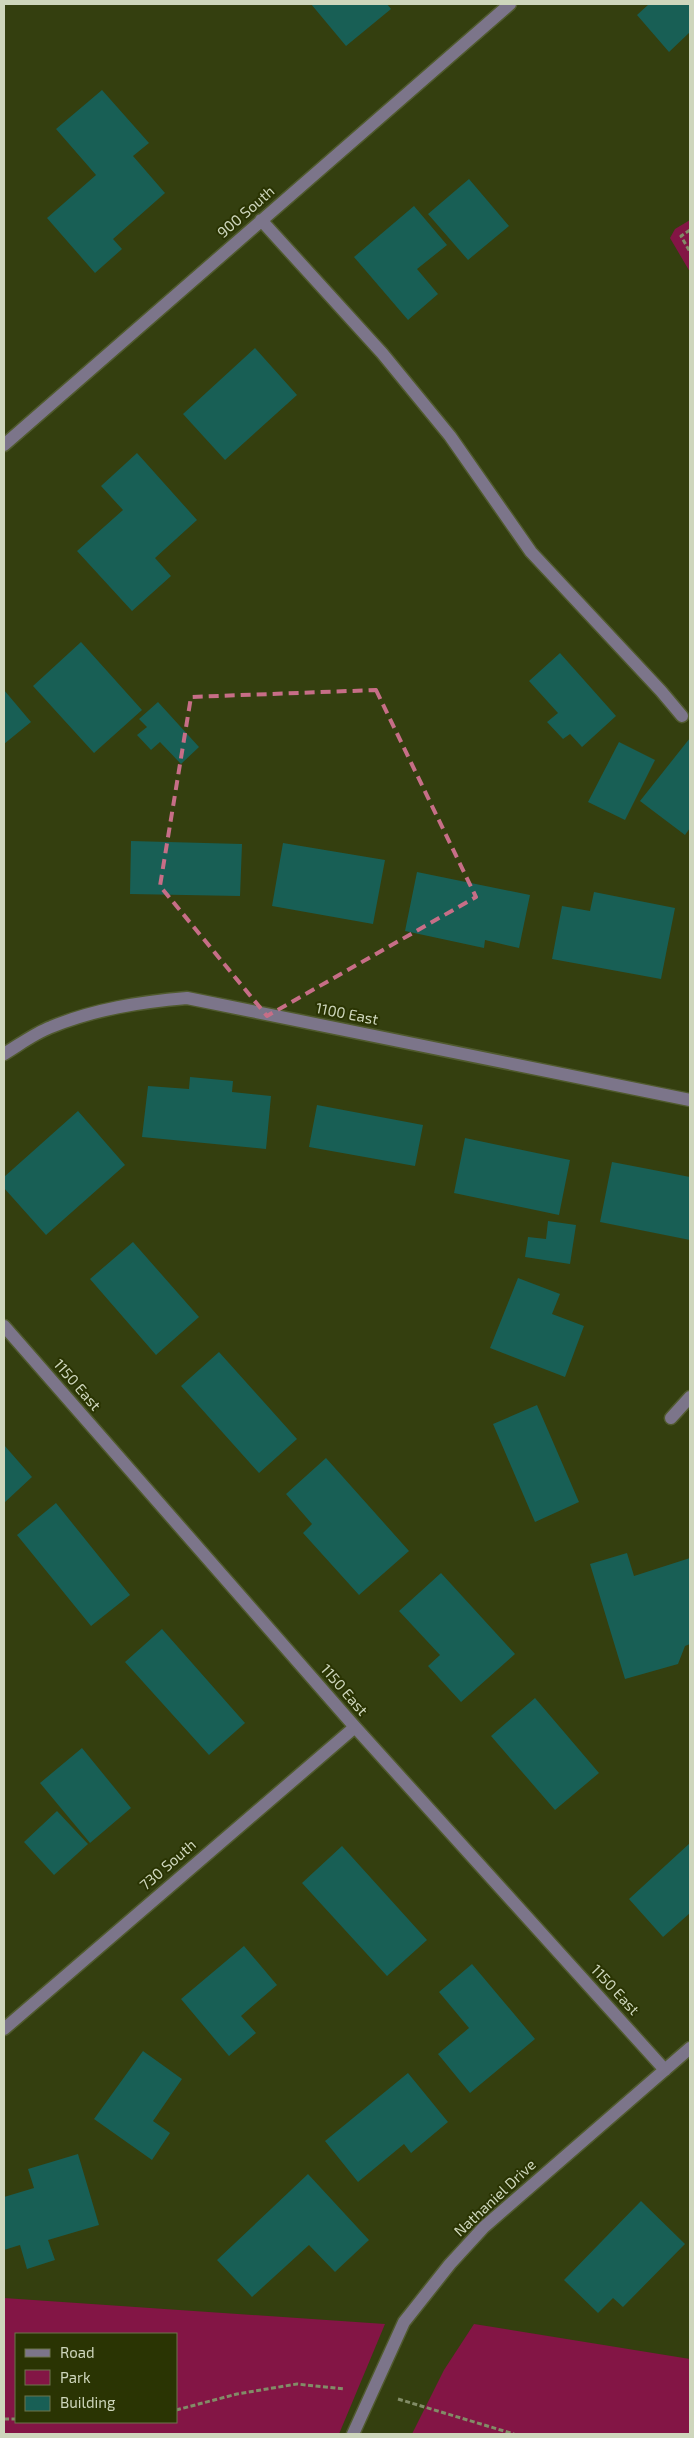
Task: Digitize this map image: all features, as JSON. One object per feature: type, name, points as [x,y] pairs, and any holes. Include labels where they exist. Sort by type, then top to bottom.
[{"type":"street","name":"900 South","points":[[4,445],[510,4]]},
{"type":"street","points":[[262,220],[382,353],[450,436],[531,552],[682,716]]},
{"type":"street","name":"1100 East","points":[[4,1054],[49,1027],[107,1008],[147,1001],[187,998],[690,1100]]},
{"type":"street","name":"1150 East","points":[[4,1326],[355,1727],[665,2070]]},
{"type":"street","points":[[671,1418],[690,1397]]},
{"type":"street","name":"730 South","points":[[4,2029],[355,1727]]},
{"type":"street","name":"Nathaniel Drive","points":[[353,2434],[404,2322],[450,2264],[484,2227],[690,2048]]},
{"type":"path","points":[[690,230],[681,236],[690,252]]},
{"type":"path","points":[[178,2409],[237,2394],[297,2384],[346,2390]]},
{"type":"path","points":[[413,2402],[514,2434]]},
{"type":"highlighted area","points":[[376,690],[476,897],[267,1016],[160,886],[191,697]]},
{"type":"green space","points":[[690,220],[690,272],[670,238],[675,229]]},
{"type":"green space","points":[[4,2298],[385,2324],[339,2434],[4,2434]]},
{"type":"green space","points":[[474,2324],[690,2359],[690,2434],[412,2434],[444,2370]]},
{"type":"building","points":[[311,4],[387,4],[391,9],[346,46]]},
{"type":"building","points":[[649,4],[690,4],[690,32],[669,52],[637,15]]},
{"type":"building","points":[[102,90],[149,143],[133,156],[165,193],[113,239],[122,249],[95,273],[47,218],[96,175],[56,129]]},
{"type":"building","points":[[469,179],[509,226],[468,260],[428,214]]},
{"type":"building","points":[[414,206],[447,245],[417,269],[438,294],[408,320],[354,257]]},
{"type":"building","points":[[255,348],[297,395],[225,460],[183,414]]},
{"type":"building","points":[[137,453],[197,520],[155,558],[171,576],[132,611],[77,551],[123,510],[101,486]]},
{"type":"building","points":[[81,642],[142,710],[94,753],[33,686]]},
{"type":"building","points":[[560,653],[616,716],[582,747],[570,734],[563,739],[547,722],[558,713],[529,681]]},
{"type":"building","points":[[4,690],[31,722],[4,744]]},
{"type":"building","points":[[158,702],[199,747],[181,764],[160,742],[151,750],[137,735],[147,727],[139,719]]},
{"type":"building","points":[[690,738],[690,828],[685,835],[640,801]]},
{"type":"building","points":[[619,742],[655,760],[625,820],[588,802]]},
{"type":"building","points":[[131,841],[242,844],[240,896],[130,894]]},
{"type":"building","points":[[283,843],[385,860],[373,924],[272,906]]},
{"type":"building","points":[[417,872],[530,895],[519,948],[485,940],[484,948],[405,931]]},
{"type":"building","points":[[594,892],[675,908],[661,979],[552,959],[562,906],[590,911]]},
{"type":"building","points":[[190,1077],[233,1081],[232,1092],[271,1096],[266,1149],[142,1137],[148,1086],[189,1089]]},
{"type":"building","points":[[317,1105],[423,1125],[415,1166],[309,1147]]},
{"type":"building","points":[[78,1111],[125,1165],[46,1235],[4,1188],[4,1177]]},
{"type":"building","points":[[465,1138],[570,1160],[559,1215],[454,1193]]},
{"type":"building","points":[[612,1162],[690,1177],[690,1240],[600,1222]]},
{"type":"building","points":[[548,1221],[576,1225],[570,1264],[525,1257],[528,1237],[546,1239]]},
{"type":"building","points":[[133,1242],[199,1317],[156,1355],[90,1279]]},
{"type":"building","points":[[518,1278],[560,1294],[552,1314],[584,1326],[565,1377],[490,1348]]},
{"type":"building","points":[[219,1352],[297,1439],[259,1473],[181,1386]]},
{"type":"building","points":[[537,1405],[579,1502],[535,1522],[493,1424]]},
{"type":"building","points":[[4,1445],[32,1477],[4,1503]]},
{"type":"building","points":[[326,1458],[409,1551],[359,1595],[303,1533],[312,1524],[286,1494]]},
{"type":"building","points":[[56,1503],[130,1595],[91,1626],[17,1535]]},
{"type":"building","points":[[627,1553],[634,1576],[690,1558],[690,1644],[685,1646],[678,1664],[625,1679],[590,1564]]},
{"type":"building","points":[[441,1573],[515,1654],[461,1702],[428,1666],[440,1655],[399,1611]]},
{"type":"building","points":[[162,1629],[245,1723],[209,1755],[125,1662]]},
{"type":"building","points":[[535,1698],[599,1773],[555,1810],[491,1736]]},
{"type":"building","points":[[82,1748],[131,1808],[90,1843],[40,1783]]},
{"type":"building","points":[[57,1811],[88,1844],[54,1875],[24,1842]]},
{"type":"building","points":[[690,1843],[690,1913],[663,1937],[629,1899]]},
{"type":"building","points":[[342,1846],[427,1940],[387,1976],[302,1883]]},
{"type":"building","points":[[244,1946],[277,1985],[241,2016],[256,2033],[229,2056],[181,1999]]},
{"type":"building","points":[[472,1964],[535,2039],[470,2093],[438,2054],[469,2028],[439,1992]]},
{"type":"building","points":[[143,2051],[182,2079],[153,2121],[170,2133],[152,2160],[94,2119]]},
{"type":"building","points":[[408,2073],[448,2122],[411,2153],[404,2144],[358,2182],[325,2141]]},
{"type":"building","points":[[78,2154],[99,2225],[48,2240],[55,2260],[27,2269],[20,2245],[4,2250],[4,2197],[34,2188],[28,2169]]},
{"type":"building","points":[[308,2174],[369,2240],[335,2272],[309,2245],[252,2297],[217,2260]]},
{"type":"building","points":[[641,2201],[685,2244],[623,2307],[613,2298],[598,2313],[564,2280]]}]
